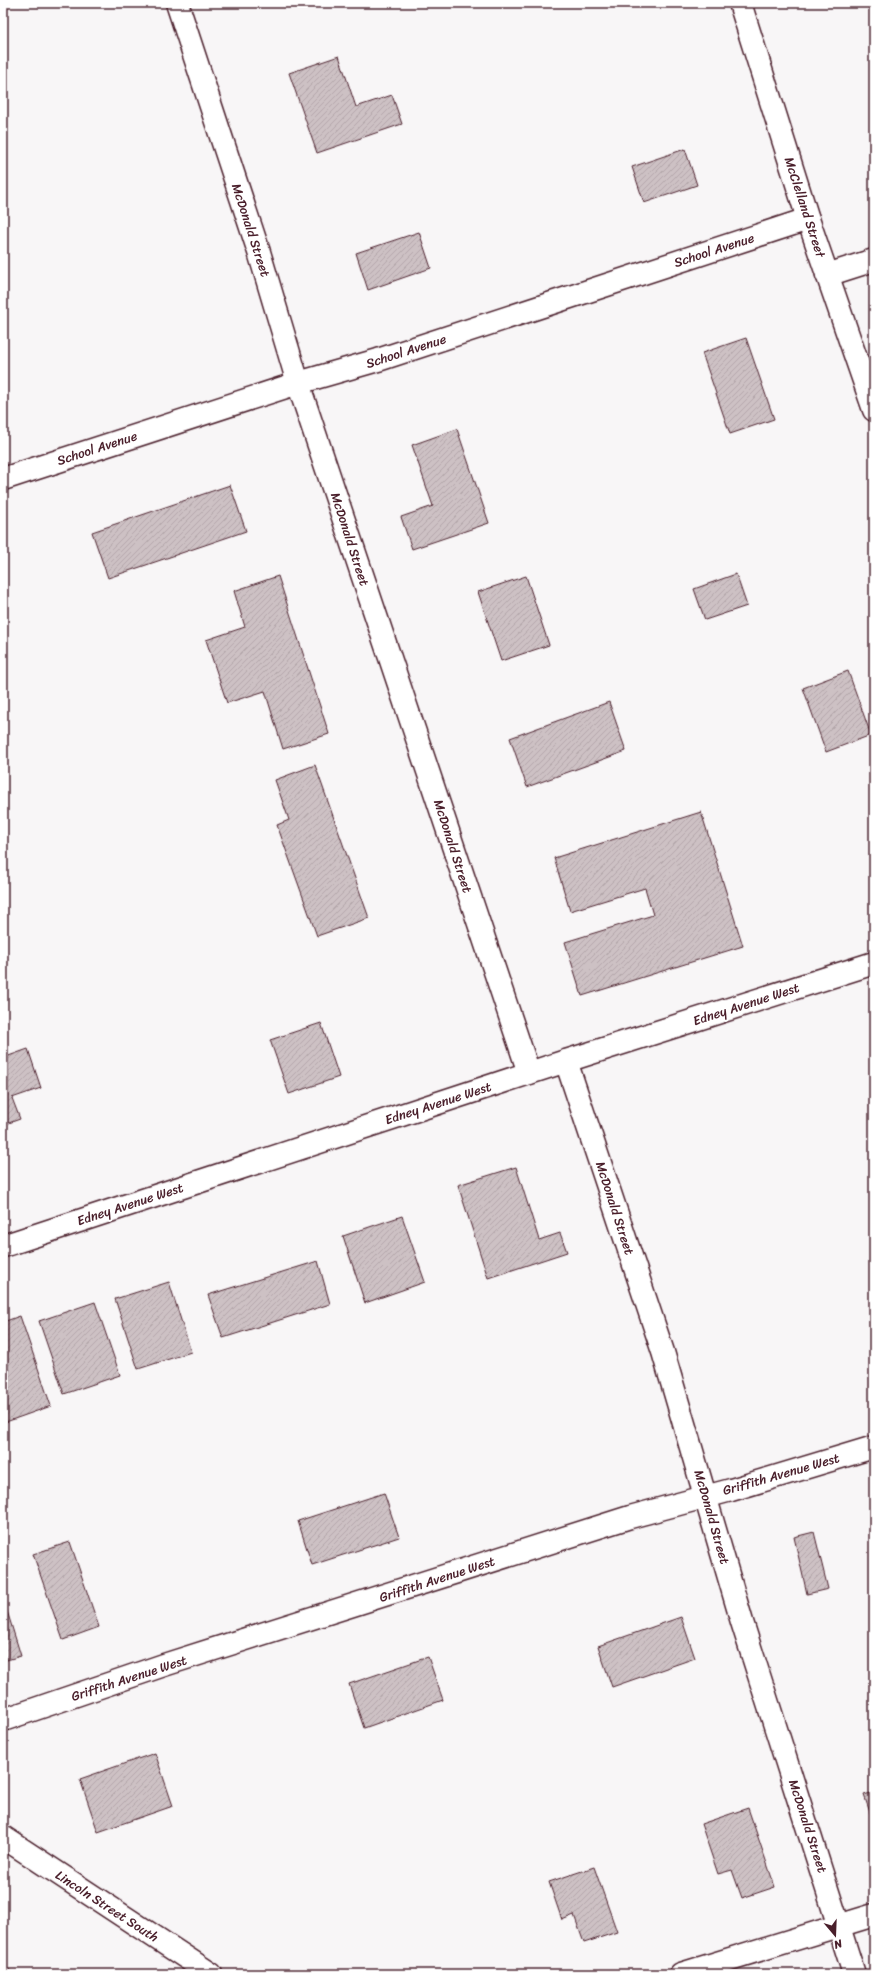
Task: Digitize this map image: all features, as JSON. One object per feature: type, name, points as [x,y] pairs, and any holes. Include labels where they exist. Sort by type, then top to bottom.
[{"type":"street","name":"McDonald Street","points":[[177,3],[259,252],[298,383],[529,1073]]},
{"type":"street","name":"McClelland Street","points":[[740,3],[808,219],[874,410]]},
{"type":"street","name":"School Avenue","points":[[3,479],[298,383],[378,360],[808,219]]},
{"type":"street","points":[[827,275],[874,260]]},
{"type":"street","name":"Edney Avenue West","points":[[3,1246],[529,1073],[874,963]]},
{"type":"street","name":"McDonald Street","points":[[566,1061],[663,1352],[742,1622],[840,1926],[854,1974]]},
{"type":"street","name":"Griffith Avenue West","points":[[3,1720],[209,1651],[630,1517],[874,1447]]},
{"type":"street","name":"Lincoln Street South","points":[[3,1837],[211,1974]]},
{"type":"street","points":[[681,1974],[874,1915]]},
{"type":"building","points":[[339,56],[356,107],[392,95],[402,124],[317,153],[289,73]]},
{"type":"building","points":[[685,149],[697,185],[644,203],[632,167]]},
{"type":"building","points":[[419,232],[431,268],[368,290],[356,253]]},
{"type":"building","points":[[746,338],[774,419],[730,434],[702,353]]},
{"type":"building","points":[[457,429],[489,523],[412,549],[401,517],[433,506],[412,445]]},
{"type":"building","points":[[230,485],[246,531],[108,578],[92,532]]},
{"type":"building","points":[[736,574],[747,606],[705,620],[694,589]]},
{"type":"building","points":[[278,576],[329,734],[283,749],[265,691],[227,703],[206,640],[245,627],[234,591]]},
{"type":"building","points":[[526,576],[549,645],[501,661],[478,592]]},
{"type":"building","points":[[848,671],[871,735],[826,752],[803,688]]},
{"type":"building","points":[[609,702],[626,751],[527,787],[510,738]]},
{"type":"building","points":[[315,765],[369,918],[317,936],[277,825],[289,820],[275,780]]},
{"type":"building","points":[[701,812],[743,946],[582,996],[565,942],[653,915],[645,888],[570,911],[554,858]]},
{"type":"building","points":[[321,1023],[339,1077],[289,1094],[270,1040]]},
{"type":"building","points":[[28,1049],[41,1088],[12,1098],[20,1119],[3,1125],[3,1058]]},
{"type":"building","points":[[516,1167],[539,1240],[560,1233],[567,1252],[488,1278],[458,1185]]},
{"type":"building","points":[[402,1216],[425,1282],[365,1303],[343,1236]]},
{"type":"building","points":[[318,1261],[330,1304],[223,1338],[208,1295]]},
{"type":"building","points":[[169,1282],[191,1352],[138,1369],[115,1299]]},
{"type":"building","points":[[95,1302],[120,1375],[64,1394],[39,1321]]},
{"type":"building","points":[[20,1316],[51,1406],[3,1423],[3,1322]]},
{"type":"building","points":[[384,1493],[399,1537],[312,1565],[298,1521]]},
{"type":"building","points":[[814,1532],[828,1589],[807,1594],[794,1537]]},
{"type":"building","points":[[70,1542],[99,1627],[63,1640],[33,1554]]},
{"type":"building","points":[[3,1598],[21,1656],[3,1661]]},
{"type":"building","points":[[681,1617],[695,1658],[612,1687],[598,1646]]},
{"type":"building","points":[[428,1657],[443,1700],[364,1728],[349,1684]]},
{"type":"building","points":[[155,1753],[173,1806],[98,1832],[80,1779]]},
{"type":"building","points":[[874,1792],[874,1824],[864,1795]]},
{"type":"building","points":[[748,1808],[775,1887],[742,1898],[732,1870],[718,1874],[701,1824]]},
{"type":"building","points":[[594,1867],[617,1932],[584,1943],[574,1915],[562,1920],[549,1882]]},
{"type":"building","points":[[4,1966],[15,1974],[3,1974]]}]
